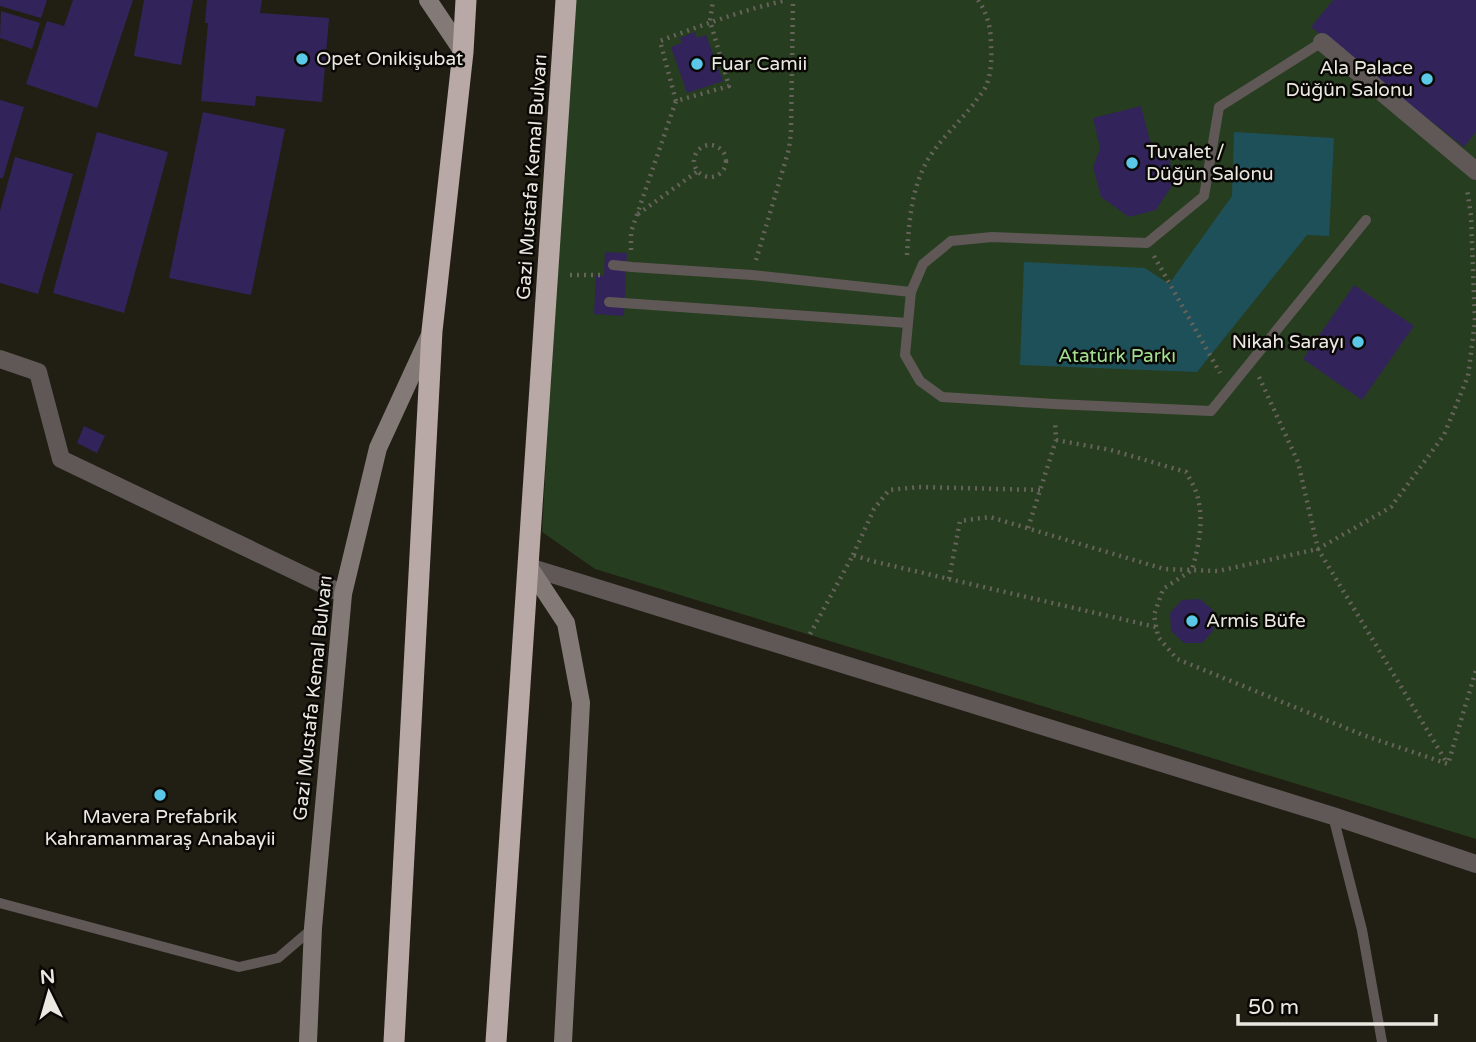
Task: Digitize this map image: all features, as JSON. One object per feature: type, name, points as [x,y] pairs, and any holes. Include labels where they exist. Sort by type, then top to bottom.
[{"type":"highway","name":"Gazi Mustafa Kemal Bulvarı","points":[[394,1042],[432,331],[463,52],[466,0]]},
{"type":"highway","name":"Gazi Mustafa Kemal Bulvarı","points":[[496,1042],[566,0]]},
{"type":"street","points":[[428,0],[463,52]]},
{"type":"street","points":[[1322,42],[1470,165]]},
{"type":"street","name":"Gazi Mustafa Kemal Bulvarı","points":[[308,1042],[313,928],[343,594],[378,448],[432,331]]},
{"type":"street","points":[[0,359],[38,372],[61,459],[343,594]]},
{"type":"street","points":[[529,567],[1333,816],[1476,864]]},
{"type":"street","points":[[529,567],[566,623],[581,703],[562,1042]]},
{"type":"lane","points":[[1322,42],[1219,107],[1204,196],[1147,243],[992,237],[951,241],[923,264],[908,292],[905,355],[920,381],[942,397],[1211,411],[1366,220]]},
{"type":"lane","points":[[613,265],[752,275],[908,292]]},
{"type":"lane","points":[[609,302],[908,323]]},
{"type":"lane","points":[[1333,816],[1362,930],[1382,1042]]},
{"type":"lane","points":[[0,903],[239,967],[278,958],[313,928]]},
{"type":"path","points":[[676,101],[729,86],[710,21],[713,0]]},
{"type":"path","points":[[548,275],[632,276],[631,232],[676,101],[660,41],[750,8],[787,0]]},
{"type":"path","points":[[752,275],[789,149],[793,0]]},
{"type":"path","points":[[908,292],[910,221],[914,192],[927,161],[987,86],[992,58],[991,29],[985,10],[978,0]]},
{"type":"path","points":[[712,145],[725,154],[726,164],[717,176],[706,177],[698,171],[695,155],[702,147],[712,145]]},
{"type":"path","points":[[949,579],[960,521],[990,517],[1164,569],[1219,571],[1318,549],[1391,507],[1444,435],[1468,376],[1475,322],[1470,165]]},
{"type":"path","points":[[637,214],[698,171]]},
{"type":"path","points":[[1147,243],[1229,389]]},
{"type":"path","points":[[1252,361],[1298,461],[1318,549],[1448,764]]},
{"type":"path","points":[[1028,528],[1056,440],[1111,450],[1186,472],[1196,492],[1201,523],[1199,545],[1192,570],[1163,589],[1154,615],[1158,637],[1177,659],[1363,735],[1448,764]]},
{"type":"path","points":[[800,652],[853,555],[874,509],[889,490],[919,487],[1042,490]]},
{"type":"path","points":[[853,555],[1156,627]]},
{"type":"path","points":[[1448,764],[1476,670]]},
{"type":"green space","name":"Atatürk Parkı","points":[[571,0],[1476,0],[1476,839],[595,569],[542,532]]},
{"type":"water","points":[[1234,132],[1334,138],[1329,236],[1307,235],[1197,372],[1020,365],[1024,262],[1145,268],[1169,284],[1232,196]]},
{"type":"building","points":[[0,0],[47,0],[41,18],[0,6]]},
{"type":"building","points":[[73,0],[133,0],[97,108],[26,84],[47,21],[64,26]]},
{"type":"building","points":[[144,0],[193,0],[181,65],[134,56]]},
{"type":"building","points":[[207,0],[262,0],[260,13],[329,18],[322,102],[256,96],[255,106],[201,101],[208,23],[205,23]]},
{"type":"building","name":"Ala Palace Düğün Salonu","points":[[1333,0],[1476,0],[1476,132],[1464,147],[1311,27]]},
{"type":"building","points":[[1,11],[40,23],[32,49],[0,38]]},
{"type":"building","name":"Fuar Camii","points":[[695,32],[697,38],[706,35],[723,81],[687,93],[671,47],[682,43],[680,38]]},
{"type":"building","points":[[0,100],[24,107],[3,178],[0,178]]},
{"type":"building","name":"Tuvalet / Düğün Salonu","points":[[1141,106],[1150,141],[1169,159],[1175,181],[1156,210],[1129,217],[1101,197],[1093,167],[1100,148],[1093,118]]},
{"type":"building","points":[[203,112],[285,129],[251,295],[169,278]]},
{"type":"building","points":[[97,132],[168,152],[124,313],[53,293]]},
{"type":"building","points":[[15,157],[73,174],[38,294],[0,283],[0,211]]},
{"type":"building","points":[[605,252],[627,253],[624,316],[594,314],[596,275],[604,276]]},
{"type":"building","name":"Nikah Sarayı","points":[[1354,285],[1414,326],[1362,400],[1303,359]]},
{"type":"building","points":[[84,426],[105,436],[97,453],[77,443]]},
{"type":"building","name":"Armis Büfe","points":[[1200,599],[1214,611],[1214,630],[1202,643],[1184,643],[1171,631],[1170,613],[1182,600]]},
{"type":"place","name":"Opet Onikişubat","points":[[302,59]]},
{"type":"place","name":"Fuar Camii","points":[[697,64]]},
{"type":"place","name":"Ala Palace Düğün Salonu","points":[[1427,79]]},
{"type":"place","name":"Tuvalet / Düğün Salonu","points":[[1132,163]]},
{"type":"place","name":"Nikah Sarayı","points":[[1358,342]]},
{"type":"place","name":"Armis Büfe","points":[[1192,621]]},
{"type":"place","name":"Mavera Prefabrik Kahramanmaraş Anabayii","points":[[160,795]]}]
